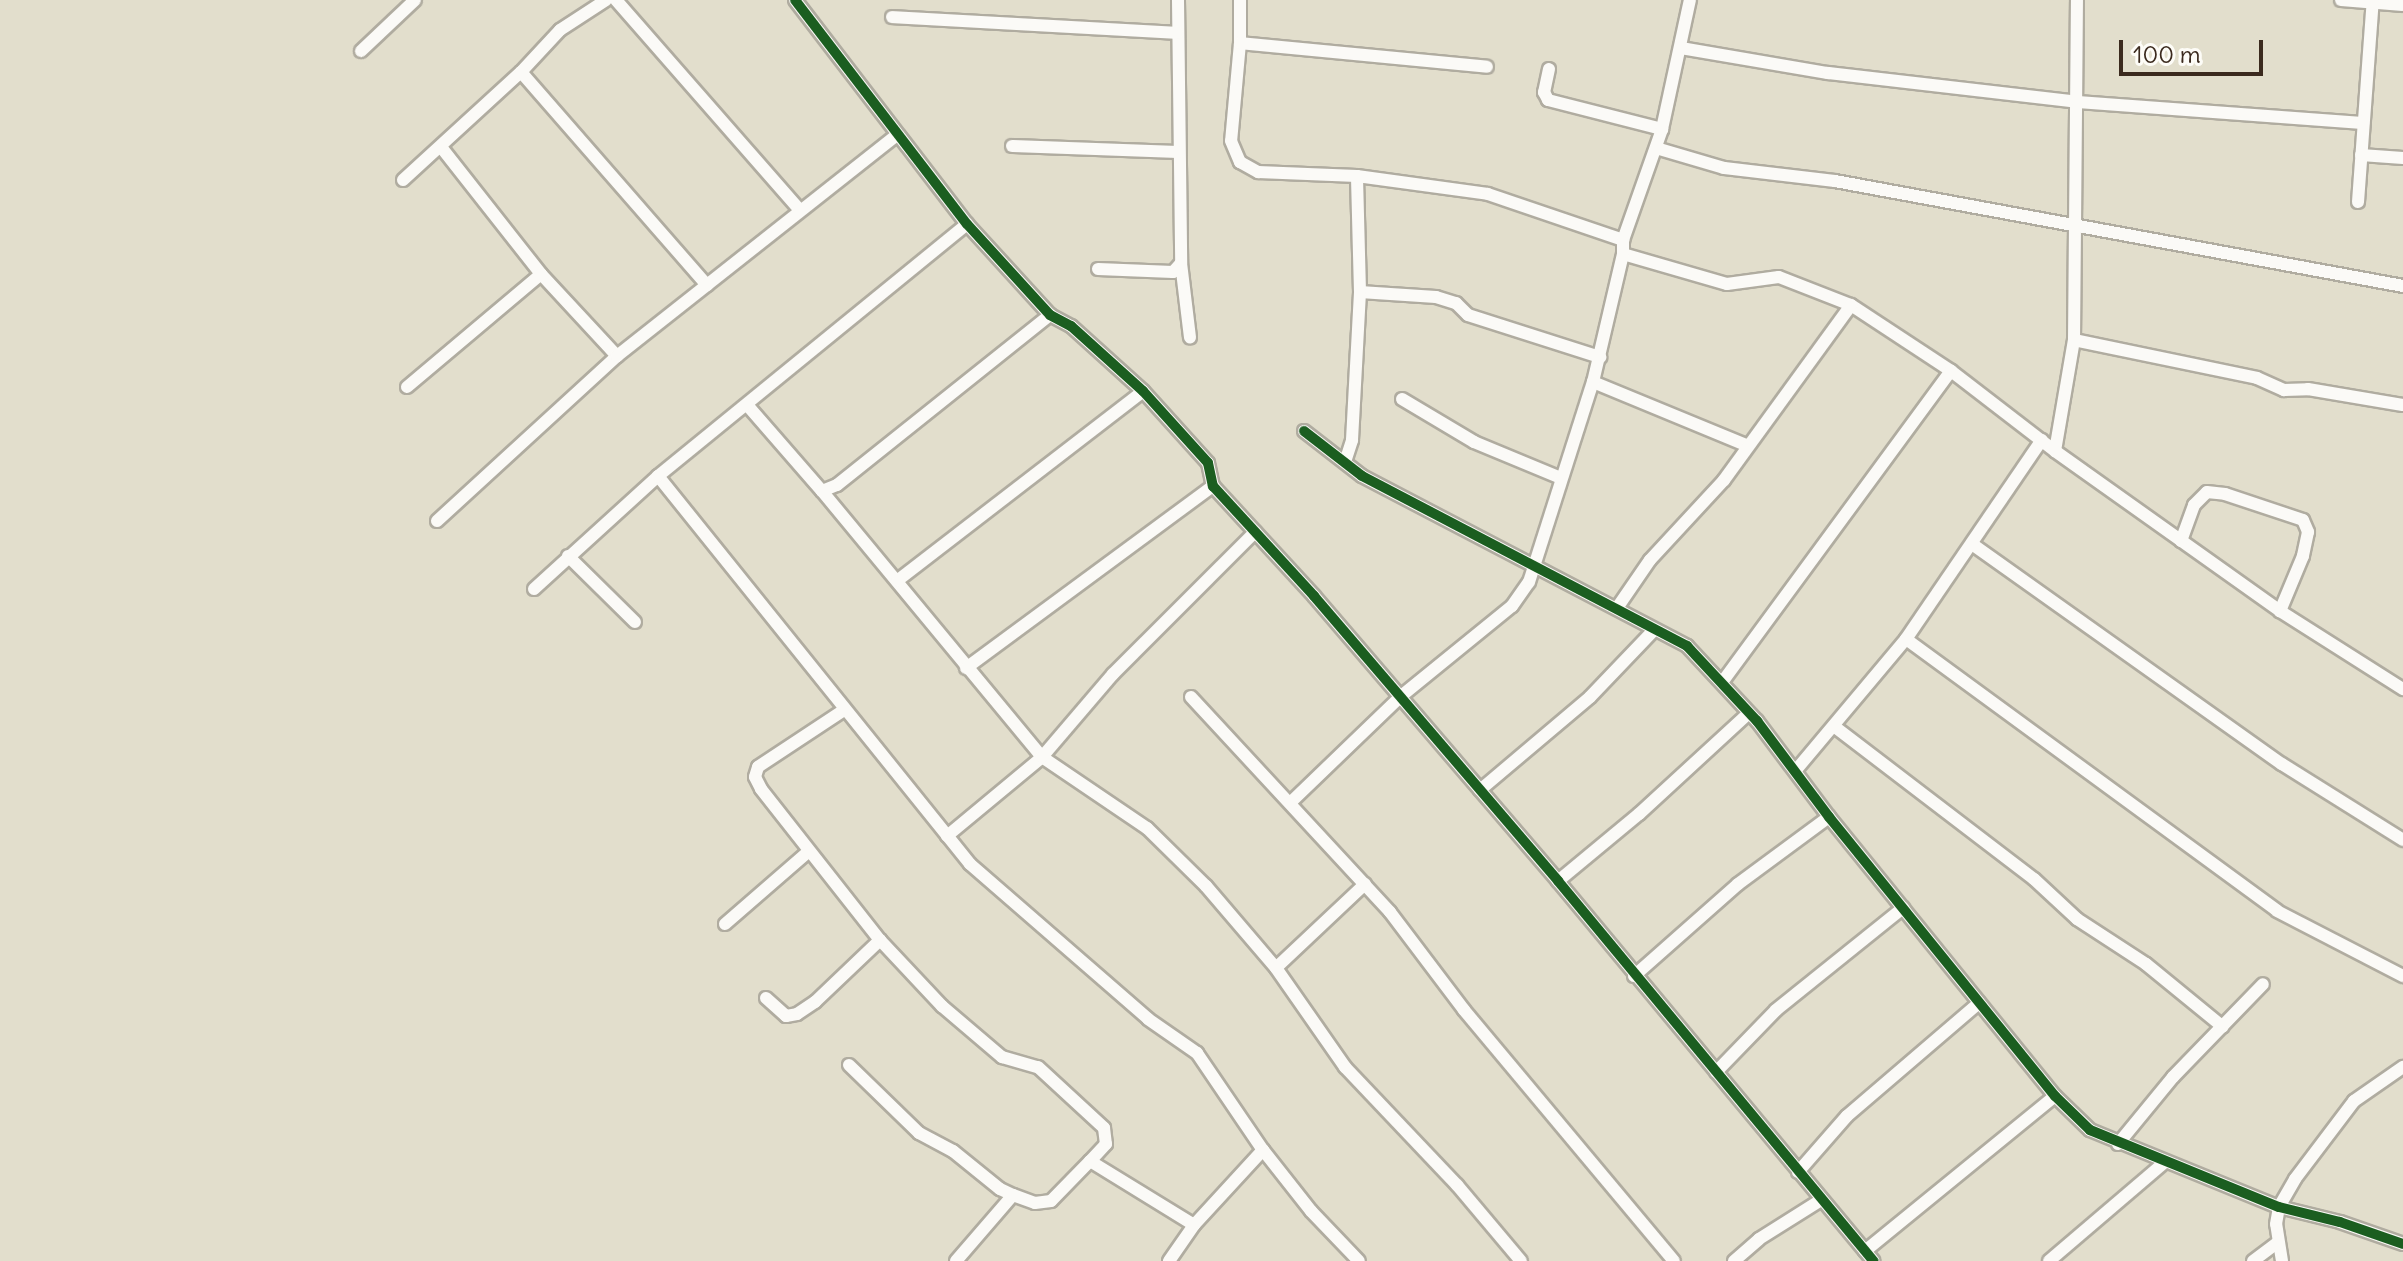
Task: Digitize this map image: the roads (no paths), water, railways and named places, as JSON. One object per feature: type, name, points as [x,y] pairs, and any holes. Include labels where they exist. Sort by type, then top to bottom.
[{"type":"street","points":[[361,51],[415,0]]},
{"type":"street","points":[[403,180],[441,147],[462,122],[521,72],[560,30],[606,0]]},
{"type":"street","points":[[616,0],[800,210]]},
{"type":"street","points":[[795,0],[896,136],[967,224],[1050,315],[1071,326],[1143,391],[1208,463],[1213,486],[1558,881],[1869,1256],[2055,1096]]},
{"type":"street","points":[[1178,0],[1181,263],[1190,337]]},
{"type":"street","points":[[1240,0],[1240,43],[1231,141],[1240,162],[1258,172],[1357,176],[1488,194],[1623,240]]},
{"type":"street","points":[[1291,802],[1400,697],[1522,596],[1593,382],[1623,254],[1623,240],[1662,129],[1690,0],[1683,0]]},
{"type":"street","points":[[2055,451],[2074,340],[2077,0]]},
{"type":"street","points":[[2341,0],[2403,5]]},
{"type":"street","points":[[2358,202],[2373,1]]},
{"type":"street","points":[[892,17],[1178,33]]},
{"type":"street","points":[[1240,43],[1487,67]]},
{"type":"street","points":[[1681,48],[1828,73],[2077,102],[2363,123]]},
{"type":"street","points":[[1549,69],[1544,92],[1548,100],[1662,129]]},
{"type":"street","points":[[521,72],[707,285]]},
{"type":"street","points":[[437,521],[617,356],[896,136]]},
{"type":"street","points":[[1012,146],[1179,152]]},
{"type":"street","points":[[441,147],[541,274],[617,356]]},
{"type":"street","points":[[1656,148],[1724,168],[1835,181],[2300,269],[2337,271],[2403,286]]},
{"type":"street","points":[[2361,155],[2403,158]]},
{"type":"street","points":[[1345,462],[1352,440],[1360,292],[1357,176]]},
{"type":"street","points":[[534,589],[658,476],[748,406],[967,224]]},
{"type":"street","points":[[1623,254],[1727,284],[1779,277],[1851,305],[1951,371],[2055,451],[2280,611],[2403,689]]},
{"type":"street","points":[[1098,269],[1173,272],[1181,263]]},
{"type":"street","points":[[407,387],[541,274]]},
{"type":"street","points":[[1360,292],[1436,297],[1456,303],[1468,315],[1600,357]]},
{"type":"street","points":[[1617,608],[1650,560],[1724,480],[1746,445],[1851,305]]},
{"type":"street","points":[[822,491],[837,485],[1050,315]]},
{"type":"street","points":[[2074,340],[2257,378],[2284,390],[2308,389],[2403,405]]},
{"type":"street","points":[[1723,681],[1951,371]]},
{"type":"street","points":[[1593,382],[1746,445]]},
{"type":"street","points":[[898,580],[1143,391]]},
{"type":"street","points":[[1402,399],[1474,442],[1561,478]]},
{"type":"street","points":[[748,406],[898,580],[966,668],[1042,757],[1147,828],[1206,886],[1276,968],[1345,1067],[1457,1185],[1521,1261]]},
{"type":"street","points":[[1304,431],[1362,476],[1687,646],[1723,681],[2055,1096],[2090,1130],[2118,1144],[2279,1207],[2340,1222],[2403,1244]]},
{"type":"street","points":[[1796,770],[1906,639],[2042,440]]},
{"type":"street","points":[[658,476],[970,864],[1119,994],[1197,1053],[1263,1150],[1311,1211],[1359,1261]]},
{"type":"street","points":[[966,668],[1213,486]]},
{"type":"street","points":[[2181,541],[2194,505],[2207,492],[2225,494],[2303,520],[2308,532],[2303,556],[2280,611]]},
{"type":"street","points":[[947,836],[1042,757],[1113,674],[1255,532]]},
{"type":"street","points":[[1972,544],[2282,764],[2403,840]]},
{"type":"street","points":[[568,556],[635,622]]},
{"type":"street","points":[[1480,790],[1590,697],[1654,630]]},
{"type":"street","points":[[1906,639],[2277,911],[2382,962],[2403,976]]},
{"type":"street","points":[[1191,697],[1365,884],[1464,1010],[1674,1261]]},
{"type":"street","points":[[844,710],[758,767],[755,777],[880,940],[942,1006],[1002,1057],[1038,1067],[1104,1128],[1106,1144],[1051,1201],[1035,1203],[1000,1189],[953,1151],[919,1133],[849,1065]]},
{"type":"street","points":[[1558,881],[1639,814],[1749,713]]},
{"type":"street","points":[[1835,727],[2034,879],[2077,919],[2146,964],[2223,1027]]},
{"type":"street","points":[[1634,976],[1738,884],[1829,817]]},
{"type":"street","points":[[725,924],[809,851]]},
{"type":"street","points":[[1276,968],[1365,884]]},
{"type":"street","points":[[1716,1072],[1776,1010],[1903,908]]},
{"type":"street","points":[[766,998],[786,1016],[797,1014],[815,1002],[880,940]]},
{"type":"street","points":[[2118,1144],[2173,1077],[2263,984]]},
{"type":"street","points":[[1798,1172],[1847,1116],[1979,1003]]},
{"type":"street","points":[[2282,1261],[2277,1243],[2279,1207],[2295,1179],[2354,1101],[2403,1067]]},
{"type":"street","points":[[1169,1261],[1194,1225],[1263,1150]]},
{"type":"street","points":[[1090,1161],[1194,1225]]},
{"type":"street","points":[[2049,1261],[2165,1162]]},
{"type":"street","points":[[956,1261],[1013,1195]]},
{"type":"street","points":[[1734,1261],[1759,1239],[1821,1200]]},
{"type":"street","points":[[2253,1261],[2277,1243]]}]
